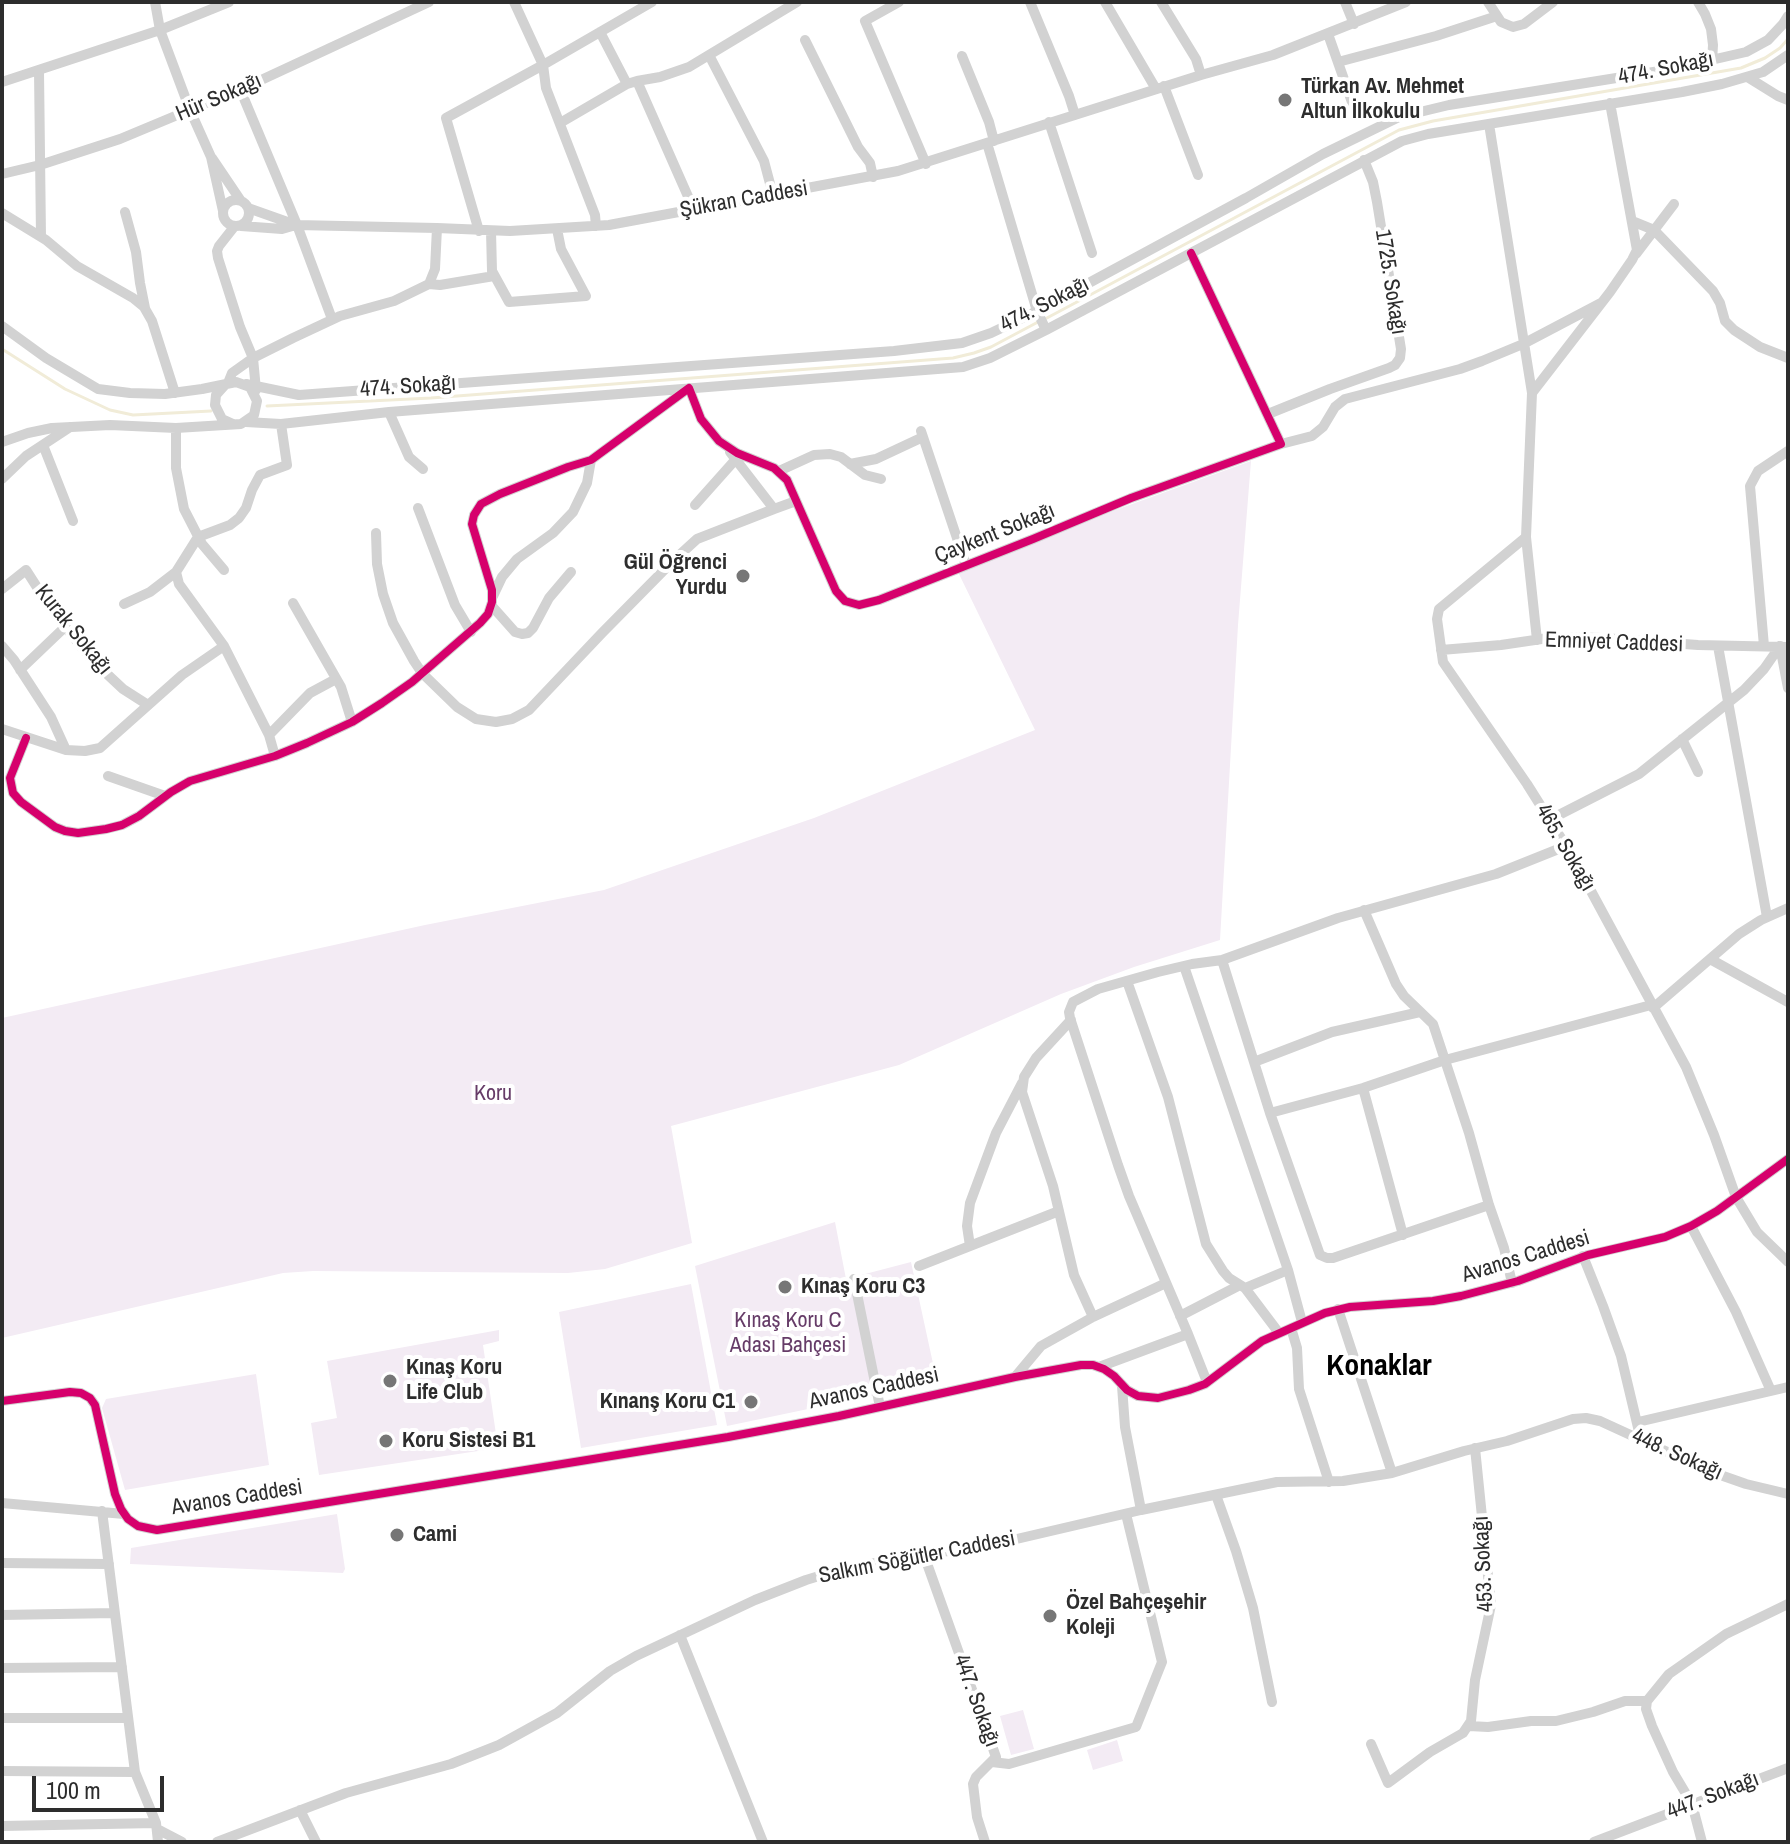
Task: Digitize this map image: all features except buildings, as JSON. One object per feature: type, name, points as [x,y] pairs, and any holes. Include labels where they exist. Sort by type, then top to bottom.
[{"type":"street","points":[[155,2],[160,30],[211,157],[226,222],[237,226],[282,229],[296,225]]},
{"type":"street","points":[[2,82],[160,30],[229,2]]},
{"type":"street","name":"Hür Sokağı","points":[[2,174],[108,144],[240,89],[429,2]]},
{"type":"street","points":[[514,2],[543,65],[546,88],[595,215],[596,226]]},
{"type":"street","points":[[479,231],[446,118],[652,2]]},
{"type":"street","points":[[560,123],[632,83],[667,75],[709,55],[797,2]]},
{"type":"street","points":[[899,2],[865,21],[926,164]]},
{"type":"street","points":[[1030,2],[1075,115]]},
{"type":"street","points":[[1105,2],[1160,88],[1198,175]]},
{"type":"street","points":[[1161,2],[1196,59],[1201,75]]},
{"type":"street","points":[[1345,2],[1354,24]]},
{"type":"street","name":"Şükran Caddesi","points":[[296,225],[479,231],[596,226],[873,177],[926,164],[1049,122],[1273,55],[1406,2]]},
{"type":"street","points":[[1488,2],[1505,25],[1513,27],[1553,2]]},
{"type":"street","points":[[1698,2],[1711,29],[1712,61]]},
{"type":"street","points":[[1338,62],[1497,16]]},
{"type":"street","name":"474. Sokağı","points":[[2,442],[28,433],[71,426],[176,428],[241,423],[281,424],[389,412],[963,367],[990,358],[1041,320],[1311,160],[1399,117],[1449,105],[1637,76],[1712,61],[1761,45],[1788,16]]},
{"type":"street","points":[[600,32],[632,83],[694,210]]},
{"type":"street","points":[[1328,34],[1353,105]]},
{"type":"street","points":[[805,40],[858,147],[870,163],[873,177]]},
{"type":"street","points":[[709,55],[764,161],[773,195]]},
{"type":"street","name":"474. Sokağı","points":[[253,389],[299,395],[909,350],[972,341],[1003,328],[1041,320],[1191,253],[1390,146],[1414,137],[1749,78],[1770,69],[1788,55]]},
{"type":"street","points":[[962,56],[989,122],[990,142],[1041,320]]},
{"type":"street","points":[[39,71],[41,237]]},
{"type":"street","points":[[1749,78],[1788,100]]},
{"type":"street","points":[[240,89],[332,319]]},
{"type":"street","points":[[1610,103],[1637,247],[1635,255]]},
{"type":"street","points":[[1049,122],[1092,253]]},
{"type":"street","points":[[1489,124],[1532,393],[1526,537],[1537,640]]},
{"type":"street","points":[[211,157],[244,204],[265,216],[296,225]]},
{"type":"street","name":"1725. Sokağı","points":[[1268,414],[1389,368],[1400,358],[1376,192],[1364,160]]},
{"type":"street","points":[[223,211],[229,202],[244,204]]},
{"type":"street","points":[[244,204],[248,219],[237,226],[217,251],[240,327],[253,358],[256,411],[241,423],[226,422],[216,410],[216,395],[227,384],[232,373],[253,358],[332,319],[394,301],[429,284],[494,276]]},
{"type":"street","points":[[1532,393],[1674,204]]},
{"type":"street","points":[[125,212],[146,309],[175,393]]},
{"type":"street","points":[[2,213],[41,237],[77,266],[133,298],[146,309]]},
{"type":"street","points":[[1632,221],[1654,230],[1713,291],[1725,321],[1734,330],[1760,347],[1788,358]]},
{"type":"street","points":[[429,284],[435,269],[437,228]]},
{"type":"street","points":[[491,231],[494,276],[509,302],[586,296],[561,249],[557,229]]},
{"type":"street","points":[[1191,253],[1281,444]]},
{"type":"street","name":"Çaykent Sokağı","points":[[779,471],[787,480],[836,591],[849,603],[859,605],[879,600],[1131,498],[1281,444],[1312,436],[1345,399],[1460,369],[1523,344],[1601,303]]},
{"type":"street","points":[[2,326],[46,358],[98,389],[175,393],[236,382],[253,389]]},
{"type":"street","points":[[571,572],[549,598],[533,628],[526,634],[515,632],[492,601],[472,524],[478,507],[500,494],[591,460],[689,388],[701,419],[713,435],[747,458],[779,471],[819,454],[835,455],[865,475],[881,479]]},
{"type":"street","points":[[389,412],[409,457],[423,469]]},
{"type":"street","points":[[124,604],[150,592],[176,572],[198,537],[235,522],[246,508],[260,475],[287,465],[281,424]]},
{"type":"street","points":[[2,479],[26,456],[71,426]]},
{"type":"street","points":[[176,428],[177,483],[184,509],[208,553],[224,570]]},
{"type":"street","points":[[850,464],[876,459],[922,434],[966,565]]},
{"type":"street","points":[[43,445],[73,521]]},
{"type":"street","points":[[727,447],[774,509]]},
{"type":"street","points":[[1764,646],[1750,486],[1758,471],[1788,451]]},
{"type":"street","points":[[695,505],[736,459]]},
{"type":"street","points":[[26,738],[10,778],[11,788],[21,802],[60,829],[78,833],[114,827],[139,816],[180,786],[201,776],[275,756],[352,722],[422,673],[485,619],[502,577],[517,559],[553,533],[573,512],[587,483],[591,460]]},
{"type":"street","points":[[376,533],[377,564],[388,609],[399,636],[422,673],[463,712],[476,719],[496,722],[518,717],[529,710],[697,539],[796,501]]},
{"type":"street","points":[[418,508],[455,605],[471,632]]},
{"type":"street","name":"465. Sokağı","points":[[1526,537],[1441,606],[1437,619],[1443,662],[1566,846],[1695,1085],[1736,1197],[1757,1232],[1788,1262]]},
{"type":"street","name":"Kurak Sokağı","points":[[2,589],[26,570],[91,659],[111,679],[148,705]]},
{"type":"street","points":[[176,572],[179,584],[224,646],[269,735],[275,756]]},
{"type":"street","points":[[293,603],[341,687],[352,722]]},
{"type":"street","points":[[20,670],[65,627]]},
{"type":"street","name":"Emniyet Caddesi","points":[[1441,650],[1555,637],[1718,646],[1784,646]]},
{"type":"street","points":[[2,646],[51,717],[66,750]]},
{"type":"street","points":[[2,729],[66,750],[100,748],[182,675],[224,646]]},
{"type":"street","points":[[1718,646],[1767,917]]},
{"type":"street","points":[[1784,646],[1788,688]]},
{"type":"street","points":[[1549,820],[1639,774],[1728,703],[1784,646]]},
{"type":"street","points":[[269,735],[310,693],[336,679]]},
{"type":"street","points":[[1682,739],[1698,772]]},
{"type":"street","points":[[108,776],[165,796]]},
{"type":"street","points":[[1207,1382],[1129,1196],[1071,1020],[1070,1008],[1075,1000],[1098,989],[1127,981],[1222,960],[1312,926],[1496,874],[1566,846]]},
{"type":"street","points":[[1270,1113],[1363,1088],[1445,1060],[1652,1006],[1739,934],[1788,908]]},
{"type":"street","points":[[1364,910],[1396,984],[1433,1024],[1469,1133],[1512,1283]]},
{"type":"street","points":[[1710,959],[1788,1002]]},
{"type":"street","points":[[1222,960],[1270,1113],[1320,1255],[1333,1258],[1489,1205]]},
{"type":"street","points":[[1184,966],[1288,1270],[1302,1322]]},
{"type":"street","points":[[1127,981],[1168,1097],[1203,1234],[1217,1263],[1229,1278],[1242,1286],[1279,1333]]},
{"type":"street","points":[[1254,1062],[1332,1032],[1420,1012]]},
{"type":"street","points":[[970,1246],[967,1226],[970,1203],[996,1133],[1036,1058],[1071,1020]]},
{"type":"street","points":[[1023,1082],[1023,1098],[1053,1186],[1074,1275],[1093,1317]]},
{"type":"street","points":[[1363,1088],[1403,1235]]},
{"type":"street","name":"Avanos Caddesi","points":[[2,1503],[124,1514],[144,1528],[163,1529],[715,1439],[1081,1365],[1099,1367],[1138,1396],[1151,1398],[1189,1390],[1207,1382],[1254,1346],[1302,1322],[1338,1309],[1447,1299],[1512,1283],[1583,1256],[1653,1240],[1691,1226],[1717,1211],[1788,1159]]},
{"type":"street","points":[[919,1266],[1059,1211]]},
{"type":"street","points":[[1691,1226],[1736,1312],[1771,1391]]},
{"type":"street","points":[[1583,1256],[1612,1331],[1641,1440]]},
{"type":"street","points":[[1180,1316],[1242,1286],[1288,1270]]},
{"type":"street","points":[[854,1279],[880,1407]]},
{"type":"street","points":[[1015,1377],[1041,1346],[1093,1317],[1166,1283]]},
{"type":"street","points":[[1338,1309],[1392,1473]]},
{"type":"street","points":[[1291,1328],[1297,1348],[1301,1398],[1329,1482]]},
{"type":"street","points":[[1099,1367],[1188,1334]]},
{"type":"street","points":[[1122,1386],[1125,1427],[1141,1510]]},
{"type":"street","points":[[1638,1422],[1788,1387]]},
{"type":"street","points":[[2,1401],[70,1392],[90,1398],[95,1405],[115,1494],[124,1514]]},
{"type":"street","name":"448. Sokağı","points":[[1566,1420],[1593,1419],[1709,1471],[1788,1494]]},
{"type":"street","name":"Salkım Söğütler Caddesi","points":[[217,1842],[346,1793],[451,1764],[499,1745],[557,1713],[623,1663],[755,1600],[824,1574],[1008,1541],[1277,1482],[1329,1482],[1392,1473],[1507,1441],[1566,1420]]},
{"type":"street","name":"453. Sokağı","points":[[1469,1726],[1491,1605],[1475,1448]]},
{"type":"street","points":[[1216,1495],[1253,1608],[1272,1702]]},
{"type":"street","points":[[102,1511],[135,1772],[156,1826],[158,1842]]},
{"type":"street","points":[[992,1762],[1009,1764],[1136,1727],[1162,1662],[1126,1514]]},
{"type":"street","name":"447. Sokağı","points":[[924,1555],[996,1757],[973,1784],[974,1806],[985,1842]]},
{"type":"street","points":[[2,1563],[109,1564]]},
{"type":"street","points":[[1702,1842],[1692,1804],[1657,1739],[1646,1709],[1647,1701],[1669,1674],[1726,1634],[1788,1604]]},
{"type":"street","points":[[2,1615],[115,1613]]},
{"type":"street","points":[[680,1635],[763,1842]]},
{"type":"street","points":[[2,1668],[122,1667]]},
{"type":"street","points":[[1371,1744],[1388,1783],[1469,1726],[1556,1721],[1618,1703],[1647,1701]]},
{"type":"street","points":[[2,1718],[128,1718]]},
{"type":"street","name":"447. Sokağı","points":[[1594,1842],[1788,1768]]},
{"type":"street","points":[[2,1771],[135,1772]]},
{"type":"street","points":[[300,1810],[316,1842]]},
{"type":"street","points":[[2,1826],[156,1826],[182,1842]]},
{"type":"green space","name":"Koru","points":[[1251,461],[1220,940],[1061,994],[899,1065],[671,1126],[692,1243],[605,1269],[568,1273],[283,1273],[2,1338],[2,1018],[425,925],[604,890],[814,818],[1035,730],[958,572],[1063,529]]},
{"type":"green space","name":"Kınaş Koru C Adası Bahçesi","points":[[835,1222],[846,1279],[911,1262],[937,1382],[727,1426],[695,1266]]},
{"type":"green space","points":[[691,1284],[717,1425],[581,1448],[559,1312]]},
{"type":"green space","points":[[499,1330],[499,1341],[483,1345],[498,1448],[319,1475],[311,1423],[337,1418],[327,1361]]},
{"type":"green space","points":[[256,1374],[269,1465],[125,1490],[102,1408],[106,1399]]},
{"type":"green space","points":[[337,1514],[343,1573],[130,1564],[131,1548]]},
{"type":"green space","points":[[1023,1710],[1034,1749],[1011,1755],[1000,1716]]},
{"type":"green space","points":[[1117,1740],[1123,1761],[1093,1770],[1087,1750]]},
{"type":"waterway","points":[[1045,319],[1399,130],[1433,121],[1741,68],[1765,58],[1788,39]]},
{"type":"waterway","points":[[267,406],[431,398],[953,358],[991,347],[1038,322]]},
{"type":"waterway","points":[[2,349],[65,389],[110,410],[133,415],[211,411]]},
{"type":"cycle path","points":[[26,738],[10,778],[13,793],[55,827],[78,833],[122,825],[190,781],[275,756],[352,722],[412,682],[488,614],[492,590],[472,524],[481,504],[591,460],[689,388],[701,419],[719,441],[737,453],[774,468],[787,480],[836,591],[845,601],[859,605],[879,600],[1131,498],[1281,444],[1191,253]]},
{"type":"cycle path","points":[[2,1401],[70,1392],[90,1398],[95,1405],[121,1509],[138,1526],[157,1530],[728,1437],[1081,1365],[1104,1369],[1138,1396],[1158,1398],[1205,1384],[1262,1341],[1325,1313],[1350,1307],[1461,1296],[1518,1281],[1588,1255],[1665,1237],[1717,1211],[1788,1159]]},
{"type":"place","name":"Türkan Av. Mehmet Altun İlkokulu","points":[[1285,100]]},
{"type":"place","name":"Gül Öğrenci Yurdu","points":[[743,576]]},
{"type":"place","name":"Kınaş Koru C3","points":[[785,1287]]},
{"type":"place","name":"Kınaş Koru Life Club","points":[[390,1381]]},
{"type":"place","name":"Kınanş Koru C1","points":[[751,1402]]},
{"type":"place","name":"Koru Sistesi B1","points":[[386,1441]]},
{"type":"place","name":"Cami","points":[[397,1535]]},
{"type":"place","name":"Özel Bahçeşehir Koleji","points":[[1050,1616]]},
{"type":"district","name":"Konaklar","points":[[1379,1367]]}]
